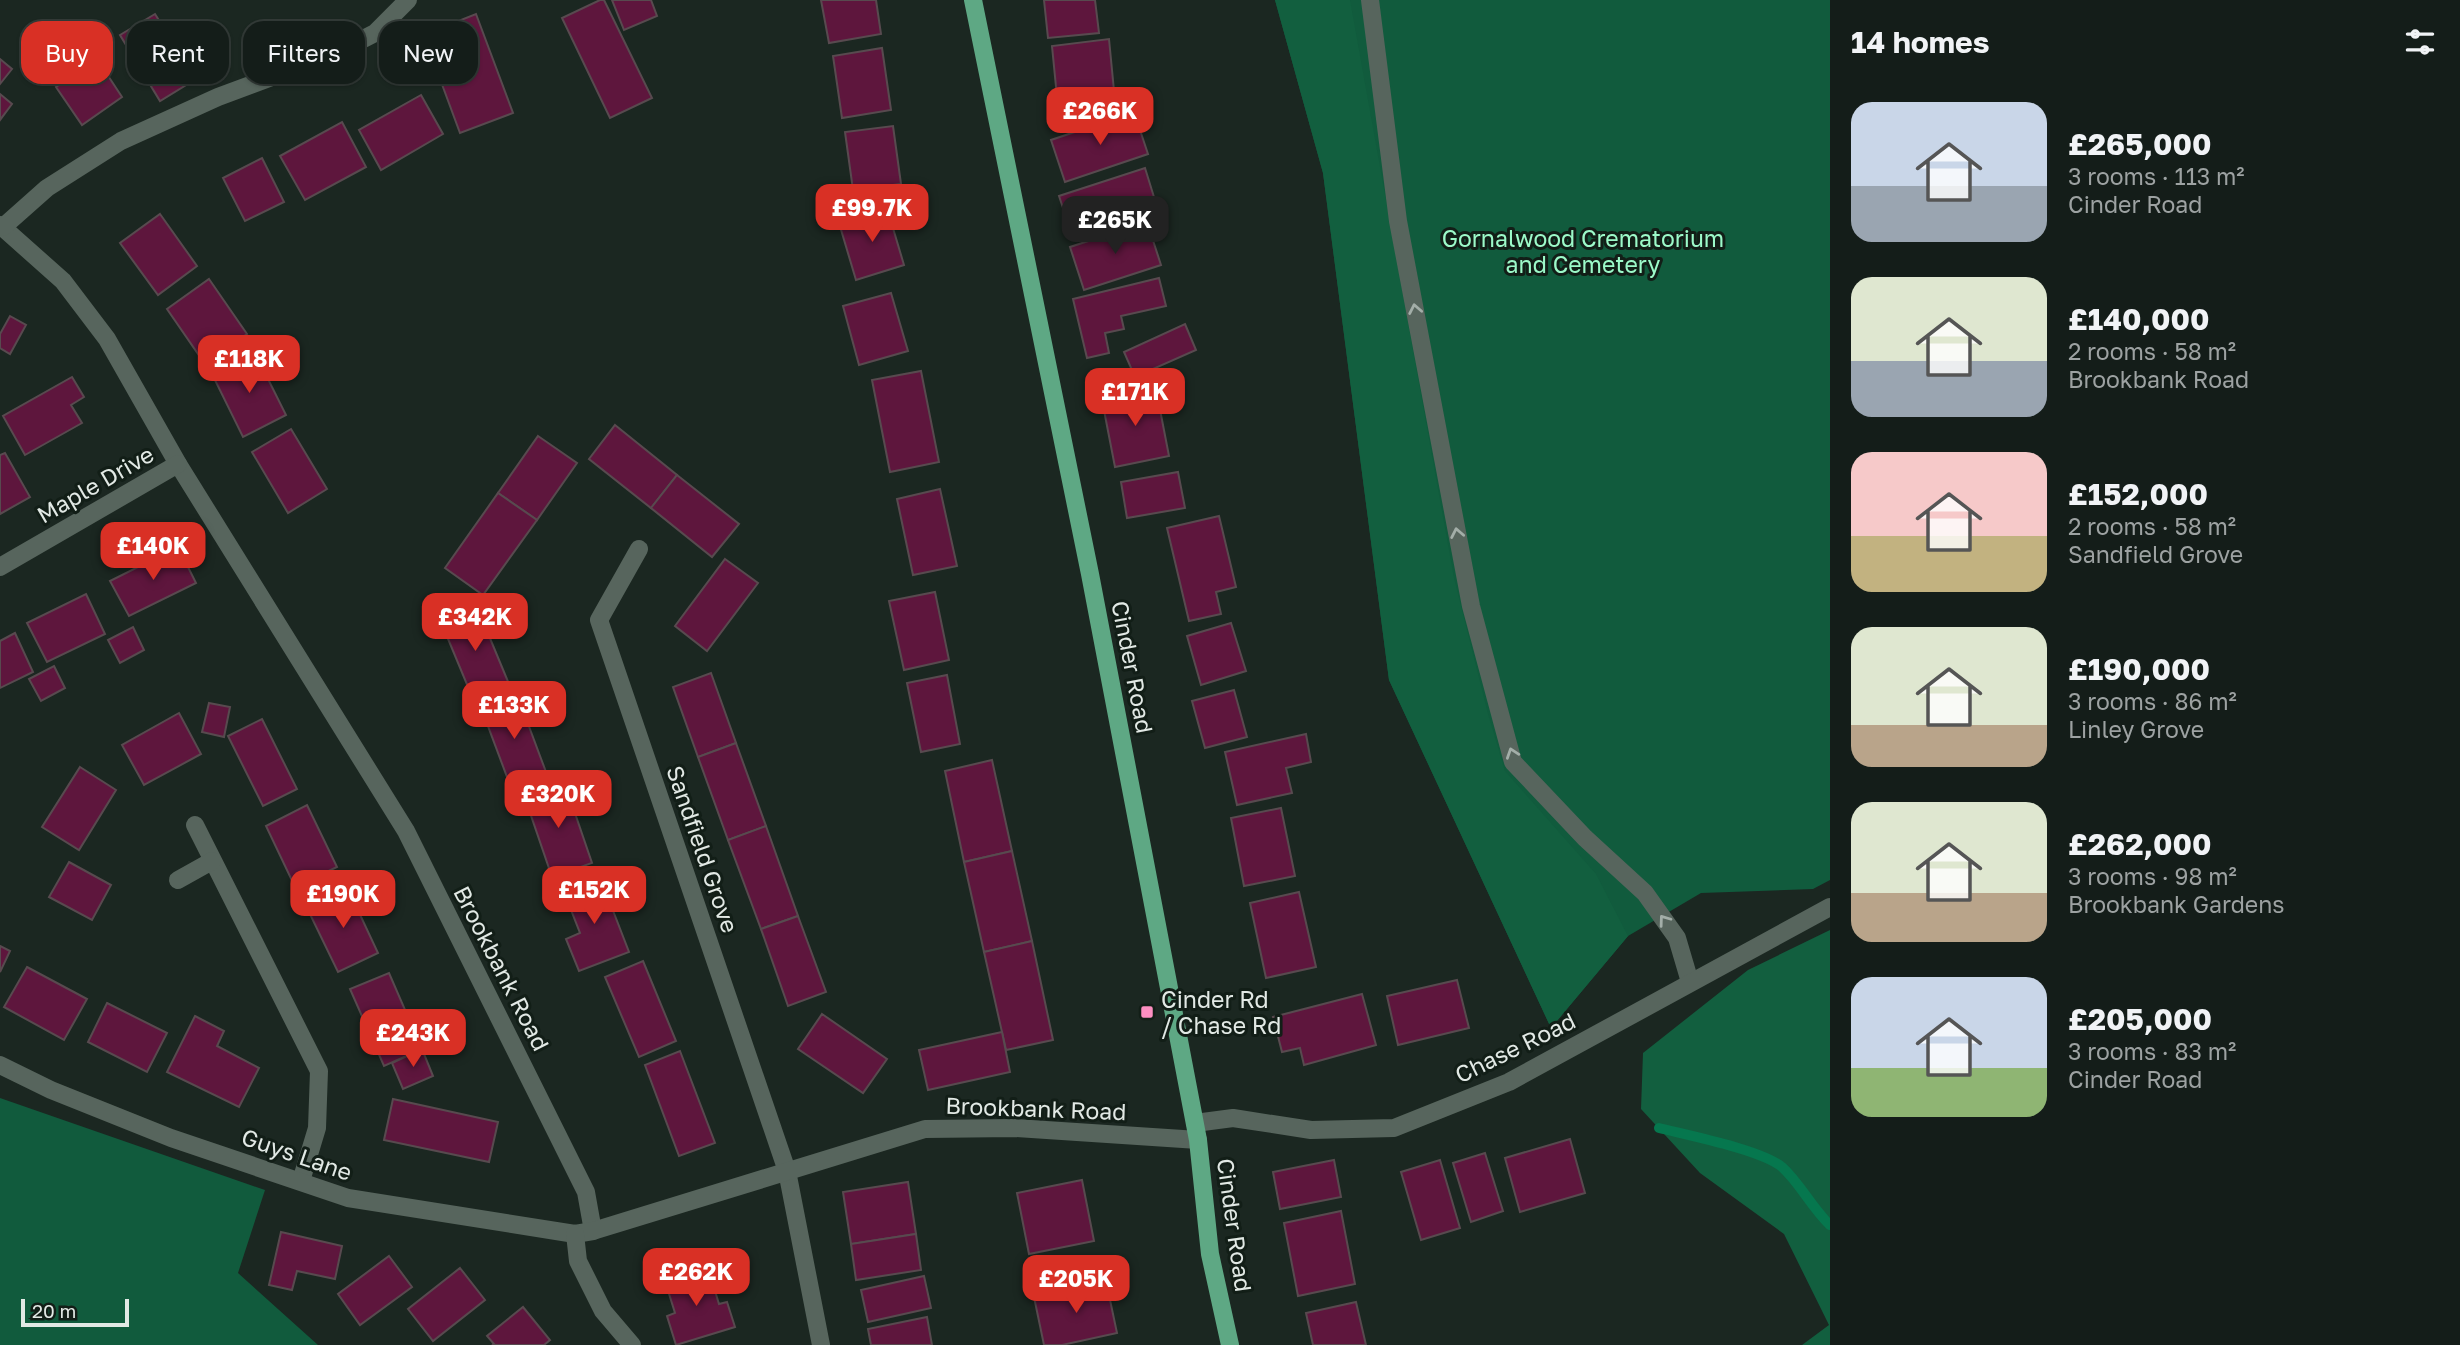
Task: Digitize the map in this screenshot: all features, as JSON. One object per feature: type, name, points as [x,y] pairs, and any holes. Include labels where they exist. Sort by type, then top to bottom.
[{"type":"main road","name":"Cinder Road","points":[[972,0],[1090,573],[1196,1132],[1210,1254],[1230,1345]]},
{"type":"street","points":[[1,226],[47,188],[121,141],[218,97],[336,53],[375,33],[408,0]]},
{"type":"street","points":[[1370,0],[1398,221],[1408,276],[1471,606],[1513,762],[1585,838],[1645,893],[1676,938],[1690,982]]},
{"type":"street","name":"Brookbank Road","points":[[1,226],[64,281],[107,339],[178,464],[406,831],[586,1192],[584,1232],[925,1129],[1196,1132]]},
{"type":"street","name":"Maple Drive","points":[[0,567],[178,464]]},
{"type":"street","name":"Sandfield Grove","points":[[639,549],[599,620],[787,1171],[821,1345]]},
{"type":"street","points":[[195,825],[319,1071],[317,1128],[301,1181]]},
{"type":"street","points":[[178,880],[212,861]]},
{"type":"street","name":"Chase Road","points":[[1196,1132],[1233,1118],[1311,1130],[1394,1128],[1509,1082],[1830,907]]},
{"type":"street","name":"Guys Lane","points":[[0,1065],[51,1090],[171,1138],[348,1198],[584,1232]]},
{"type":"street","points":[[584,1232],[578,1261],[603,1311],[632,1345]]},
{"type":"green space","name":"Gornalwood Crematorium and Cemetery","points":[[1275,0],[1830,0],[1830,880],[1813,889],[1701,893],[1628,936],[1551,1028],[1389,680],[1323,173]]},
{"type":"green space","points":[[1275,0],[1350,0],[1454,578],[1488,714],[1505,771],[1596,874],[1628,936],[1551,1028],[1389,680],[1323,173]]},
{"type":"green space","points":[[1830,930],[1830,1345],[1802,1345],[1829,1325],[1784,1234],[1700,1173],[1641,1109],[1643,1053],[1748,970]]},
{"type":"green space","points":[[0,1098],[265,1190],[238,1273],[318,1345],[0,1345]]},
{"type":"building","points":[[604,0],[652,98],[610,118],[562,18]]},
{"type":"building","points":[[612,0],[651,0],[657,16],[624,30]]},
{"type":"building","points":[[821,0],[876,0],[881,34],[829,43]]},
{"type":"building","points":[[1044,0],[1095,0],[1099,33],[1048,38]]},
{"type":"building","points":[[155,14],[159,21],[143,21]]},
{"type":"building","points":[[476,14],[513,113],[460,133],[442,84],[478,84],[478,21],[458,21]]},
{"type":"building","points":[[127,31],[127,47],[120,35]]},
{"type":"building","points":[[1109,39],[1115,101],[1058,107],[1052,46]]},
{"type":"building","points":[[882,48],[891,110],[842,118],[833,56]]},
{"type":"building","points":[[0,59],[12,69],[0,84]]},
{"type":"building","points":[[113,83],[122,97],[82,125],[56,87],[60,84]]},
{"type":"building","points":[[150,84],[188,84],[160,101]]},
{"type":"building","points":[[0,94],[12,104],[0,120]]},
{"type":"building","points":[[421,95],[443,134],[381,170],[359,130]]},
{"type":"building","points":[[1134,112],[1148,154],[1065,182],[1051,140]]},
{"type":"building","points":[[342,122],[366,167],[305,200],[280,156]]},
{"type":"building","points":[[893,126],[901,184],[853,190],[845,132]]},
{"type":"building","points":[[262,158],[284,202],[245,221],[223,178]]},
{"type":"building","points":[[1145,168],[1158,210],[1073,238],[1059,196]]},
{"type":"building","points":[[887,208],[904,265],[856,280],[839,223]]},
{"type":"building","points":[[160,214],[197,266],[158,295],[120,243]]},
{"type":"building","points":[[1147,222],[1161,265],[1084,290],[1070,247]]},
{"type":"building","points":[[1159,278],[1166,306],[1121,316],[1124,329],[1105,333],[1109,353],[1087,358],[1073,299]]},
{"type":"building","points":[[209,279],[247,334],[205,364],[167,309]]},
{"type":"building","points":[[891,293],[908,351],[859,365],[843,306]]},
{"type":"building","points":[[10,316],[26,325],[10,354],[0,348],[0,334]]},
{"type":"building","points":[[1185,324],[1196,350],[1135,377],[1124,352]]},
{"type":"building","points":[[255,353],[286,415],[243,437],[212,374]]},
{"type":"building","points":[[921,371],[939,462],[890,472],[872,380]]},
{"type":"building","points":[[72,377],[84,397],[71,405],[82,423],[25,455],[3,416]]},
{"type":"building","points":[[1156,389],[1169,456],[1115,467],[1102,400]]},
{"type":"building","points":[[615,425],[677,475],[651,508],[589,459]]},
{"type":"building","points":[[291,429],[327,489],[288,513],[252,452]]},
{"type":"building","points":[[538,436],[577,463],[537,520],[498,493]]},
{"type":"building","points":[[5,453],[30,497],[0,514],[0,455]]},
{"type":"building","points":[[1178,472],[1185,508],[1127,518],[1121,482]]},
{"type":"building","points":[[677,475],[739,524],[712,557],[651,508]]},
{"type":"building","points":[[940,489],[957,566],[913,575],[897,499]]},
{"type":"building","points":[[498,493],[537,520],[483,595],[445,568]]},
{"type":"building","points":[[1219,516],[1236,587],[1216,592],[1221,614],[1189,621],[1167,528]]},
{"type":"building","points":[[178,547],[196,583],[129,616],[110,581]]},
{"type":"building","points":[[725,559],[758,583],[707,651],[675,626]]},
{"type":"building","points":[[935,592],[949,660],[904,670],[889,601]]},
{"type":"building","points":[[86,594],[105,634],[47,662],[27,623]]},
{"type":"building","points":[[477,607],[509,684],[473,699],[441,622]]},
{"type":"building","points":[[1231,623],[1246,671],[1201,685],[1187,636]]},
{"type":"building","points":[[133,627],[144,650],[120,663],[108,640]]},
{"type":"building","points":[[15,633],[33,672],[0,688],[0,641]]},
{"type":"building","points":[[54,666],[65,688],[41,701],[29,679]]},
{"type":"building","points":[[711,673],[736,743],[698,757],[673,687]]},
{"type":"building","points":[[947,675],[960,744],[921,752],[907,683]]},
{"type":"building","points":[[1234,690],[1247,737],[1205,748],[1192,701]]},
{"type":"building","points":[[518,697],[546,772],[510,785],[482,710]]},
{"type":"building","points":[[209,703],[230,707],[224,737],[202,732]]},
{"type":"building","points":[[179,713],[201,754],[144,785],[122,745]]},
{"type":"building","points":[[262,719],[297,789],[263,806],[228,736]]},
{"type":"building","points":[[1306,734],[1311,762],[1286,768],[1292,793],[1237,805],[1225,752]]},
{"type":"building","points":[[736,743],[766,826],[728,840],[698,757]]},
{"type":"building","points":[[992,760],[1012,851],[964,862],[945,771]]},
{"type":"building","points":[[80,767],[116,790],[79,850],[42,827]]},
{"type":"building","points":[[565,784],[592,863],[552,877],[525,798]]},
{"type":"building","points":[[307,805],[337,867],[295,887],[266,826]]},
{"type":"building","points":[[1281,808],[1295,876],[1244,886],[1231,818]]},
{"type":"building","points":[[766,826],[798,916],[761,929],[728,840]]},
{"type":"building","points":[[1012,851],[1032,941],[984,952],[964,862]]},
{"type":"building","points":[[69,862],[111,885],[92,920],[49,897]]},
{"type":"building","points":[[600,877],[629,952],[579,971],[566,939],[580,933],[564,892]]},
{"type":"building","points":[[348,889],[378,953],[338,972],[307,908]]},
{"type":"building","points":[[1299,892],[1316,967],[1266,978],[1250,903]]},
{"type":"building","points":[[798,916],[826,992],[788,1006],[761,929]]},
{"type":"building","points":[[1032,941],[1053,1040],[1006,1050],[984,952]]},
{"type":"building","points":[[0,946],[10,951],[0,972]]},
{"type":"building","points":[[643,961],[676,1041],[639,1057],[605,977]]},
{"type":"building","points":[[27,967],[87,999],[64,1040],[4,1007]]},
{"type":"building","points":[[389,973],[422,1049],[384,1066],[350,989]]},
{"type":"building","points":[[1457,980],[1469,1028],[1398,1045],[1387,996]]},
{"type":"building","points":[[1362,994],[1376,1045],[1304,1065],[1300,1048],[1282,1052],[1273,1017]]},
{"type":"building","points":[[107,1003],[167,1033],[147,1072],[88,1042]]},
{"type":"building","points":[[822,1014],[887,1059],[863,1093],[798,1049]]},
{"type":"building","points":[[195,1016],[224,1031],[217,1046],[259,1068],[239,1107],[167,1072]]},
{"type":"building","points":[[1002,1032],[1010,1072],[928,1090],[919,1050]]},
{"type":"building","points":[[422,1049],[433,1076],[403,1089],[392,1063]]},
{"type":"building","points":[[680,1051],[715,1143],[679,1156],[645,1065]]},
{"type":"building","points":[[393,1099],[498,1122],[489,1162],[384,1140]]},
{"type":"building","points":[[1570,1139],[1585,1193],[1520,1212],[1505,1158]]},
{"type":"building","points":[[1485,1153],[1503,1211],[1471,1222],[1453,1163]]},
{"type":"building","points":[[1334,1160],[1341,1197],[1280,1209],[1273,1172]]},
{"type":"building","points":[[1440,1160],[1460,1228],[1421,1240],[1401,1172]]},
{"type":"building","points":[[1082,1180],[1094,1241],[1029,1254],[1017,1193]]},
{"type":"building","points":[[908,1182],[916,1234],[851,1244],[843,1192]]},
{"type":"building","points":[[1341,1211],[1355,1284],[1298,1296],[1284,1223]]},
{"type":"building","points":[[281,1232],[342,1246],[335,1279],[297,1271],[292,1290],[269,1285]]},
{"type":"building","points":[[916,1234],[921,1270],[856,1280],[851,1244]]},
{"type":"building","points":[[389,1256],[412,1287],[360,1325],[338,1294]]},
{"type":"building","points":[[460,1268],[485,1300],[433,1341],[408,1309]]},
{"type":"building","points":[[708,1268],[719,1304],[727,1302],[735,1327],[676,1345],[667,1316],[675,1313],[665,1281]]},
{"type":"building","points":[[924,1276],[931,1308],[868,1322],[861,1290]]},
{"type":"building","points":[[1106,1281],[1117,1333],[1062,1345],[1044,1345],[1034,1297]]},
{"type":"building","points":[[1356,1302],[1366,1345],[1313,1345],[1306,1313]]},
{"type":"building","points":[[523,1307],[550,1340],[544,1345],[492,1345],[494,1344],[487,1336]]},
{"type":"building","points":[[927,1317],[932,1345],[871,1345],[868,1329]]},
{"type":"waterway","points":[[1659,1128],[1724,1144],[1772,1161],[1788,1173],[1830,1225]]},
{"type":"place","name":"Cinder Rd / Chase Rd","points":[[1147,1012]]}]
